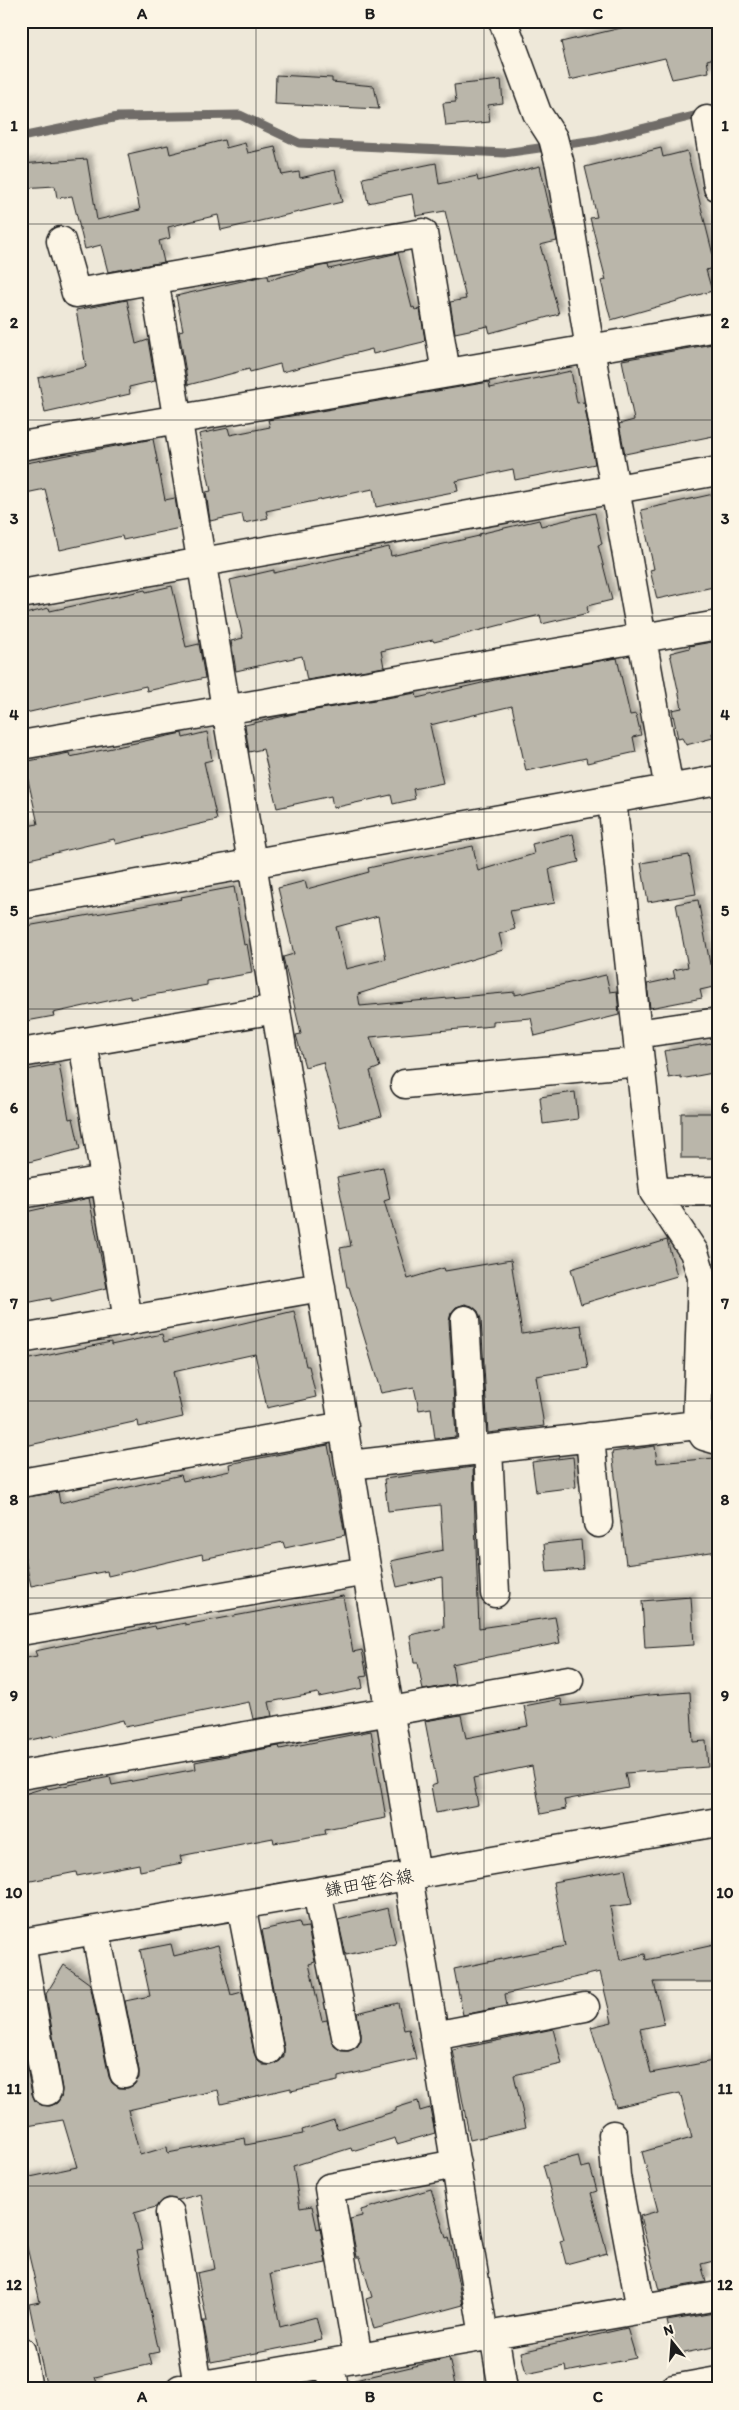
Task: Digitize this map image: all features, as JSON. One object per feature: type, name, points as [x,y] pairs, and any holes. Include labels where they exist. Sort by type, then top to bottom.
[{"type":"street","points":[[503,21],[537,113],[555,145],[560,165],[590,349],[669,788]]},
{"type":"street","points":[[707,120],[718,187]]},
{"type":"street","points":[[61,241],[76,292],[423,233],[446,373]]},
{"type":"street","points":[[154,279],[176,420],[252,863],[390,1711],[434,2036],[456,2164],[489,2335],[503,2389]]},
{"type":"street","points":[[21,446],[718,327]]},
{"type":"street","points":[[21,594],[718,471]]},
{"type":"street","points":[[21,745],[718,625]]},
{"type":"street","points":[[21,905],[718,780]]},
{"type":"street","points":[[350,1465],[590,1437],[707,1432],[702,1277],[694,1252],[654,1192],[612,800]]},
{"type":"street","points":[[21,1053],[276,1009]]},
{"type":"street","points":[[637,1034],[718,1022]]},
{"type":"street","points":[[83,1042],[128,1321]]},
{"type":"street","points":[[405,1084],[640,1062]]},
{"type":"street","points":[[21,1194],[105,1180]]},
{"type":"street","points":[[654,1192],[718,1191]]},
{"type":"street","points":[[21,1339],[321,1287]]},
{"type":"street","points":[[465,1320],[495,1593]]},
{"type":"street","points":[[21,1483],[344,1426]]},
{"type":"street","points":[[590,1437],[598,1523]]},
{"type":"street","points":[[21,1631],[367,1571]]},
{"type":"street","points":[[21,1774],[569,1680]]},
{"type":"street","name":"鎌田笹谷線","points":[[21,1943],[718,1822]]},
{"type":"street","points":[[317,1892],[346,2036]]},
{"type":"street","points":[[240,1905],[269,2050]]},
{"type":"street","points":[[95,1930],[124,2073]]},
{"type":"street","points":[[21,1943],[47,2091]]},
{"type":"street","points":[[434,2036],[585,2007]]},
{"type":"street","points":[[613,2135],[616,2176],[641,2309]]},
{"type":"street","points":[[358,2358],[329,2188],[456,2164]]},
{"type":"street","points":[[170,2213],[189,2387],[332,2376],[358,2358],[718,2296]]},
{"type":"street","points":[[21,2351],[28,2389]]},
{"type":"street","points":[[673,2389],[718,2381]]},
{"type":"building","points":[[651,21],[718,21],[718,57],[707,60],[709,72],[672,79],[665,58],[570,80],[561,42]]},
{"type":"building","points":[[276,75],[332,78],[332,82],[374,86],[379,109],[275,104]]},
{"type":"building","points":[[501,80],[503,103],[488,105],[490,122],[446,126],[443,103],[456,102],[454,85]]},
{"type":"building","points":[[224,140],[226,148],[245,143],[248,153],[275,147],[282,175],[299,172],[300,178],[335,170],[342,202],[221,230],[218,215],[168,227],[170,238],[159,241],[164,262],[108,272],[101,245],[85,249],[72,196],[57,198],[55,186],[21,188],[21,164],[87,159],[97,220],[140,210],[128,154],[168,145],[170,154]]},
{"type":"building","points":[[661,148],[663,157],[687,151],[716,267],[706,270],[712,291],[611,320],[601,281],[606,280],[590,218],[597,217],[585,167]]},
{"type":"building","points":[[436,163],[439,184],[477,176],[478,181],[540,166],[557,241],[540,245],[559,314],[490,333],[488,326],[455,333],[450,302],[466,299],[445,211],[416,216],[412,194],[368,203],[363,178]]},
{"type":"building","points":[[398,253],[412,308],[414,307],[415,310],[420,309],[425,340],[423,342],[373,354],[372,349],[282,372],[280,364],[250,372],[249,369],[188,385],[179,331],[183,330],[176,296],[264,276],[268,276],[269,280],[321,266],[328,265],[329,269]]},
{"type":"building","points":[[127,300],[136,344],[148,340],[155,381],[129,387],[130,394],[45,413],[38,378],[86,367],[76,310]]},
{"type":"building","points":[[718,343],[718,435],[625,454],[619,424],[634,420],[622,360]]},
{"type":"building","points":[[571,371],[577,403],[584,402],[595,464],[515,480],[513,469],[456,481],[458,491],[376,507],[373,489],[266,511],[268,518],[244,523],[242,514],[210,521],[206,492],[211,491],[199,434],[228,428],[230,435],[270,427],[268,420],[489,382],[490,388]]},
{"type":"building","points":[[153,439],[165,500],[175,498],[180,528],[123,540],[122,536],[60,550],[45,489],[21,494],[21,464]]},
{"type":"building","points":[[718,493],[718,586],[657,599],[650,570],[654,569],[641,510]]},
{"type":"building","points":[[595,513],[602,544],[598,545],[612,600],[587,606],[588,613],[542,624],[540,615],[434,642],[433,640],[381,651],[384,667],[307,680],[302,656],[236,671],[231,641],[243,638],[230,580],[274,570],[274,573],[389,547],[391,556],[539,520],[541,526]]},
{"type":"building","points":[[172,586],[186,647],[199,644],[205,678],[147,691],[146,686],[21,714],[21,615],[49,608],[50,611],[145,590],[146,592]]},
{"type":"building","points":[[718,641],[718,731],[712,733],[713,738],[686,745],[682,738],[678,739],[672,710],[682,708],[670,653],[690,648],[689,646]]},
{"type":"building","points":[[617,658],[630,715],[636,714],[641,735],[633,737],[636,752],[587,763],[586,758],[526,771],[512,706],[430,725],[443,783],[413,789],[415,799],[393,804],[391,795],[333,808],[331,796],[277,808],[263,749],[249,752],[245,725],[298,713],[416,693],[417,698],[512,676]]},
{"type":"building","points":[[207,732],[212,760],[204,762],[217,820],[116,844],[114,839],[21,861],[21,827],[38,824],[24,762],[69,753],[70,757],[182,733],[183,738]]},
{"type":"building","points":[[573,834],[579,862],[549,869],[555,903],[510,911],[515,929],[499,934],[503,950],[358,994],[360,1006],[515,992],[515,995],[606,975],[610,992],[617,991],[619,1015],[535,1036],[531,1018],[493,1021],[493,1026],[370,1037],[380,1067],[370,1071],[382,1116],[340,1127],[323,1062],[305,1067],[296,1035],[301,1034],[283,957],[294,954],[278,888],[305,881],[307,889],[369,872],[368,868],[473,846],[478,871],[534,854],[532,844]],"holes":[[[378,916],[386,959],[346,969],[336,927]]]},
{"type":"building","points":[[689,855],[696,894],[648,902],[641,863]]},
{"type":"building","points":[[234,887],[244,945],[247,944],[252,973],[207,981],[207,985],[130,999],[130,996],[53,1013],[54,1016],[21,1022],[21,927],[182,899],[181,897]]},
{"type":"building","points":[[698,900],[710,964],[718,963],[718,986],[700,990],[702,998],[650,1008],[647,984],[675,978],[673,970],[688,967],[676,904]]},
{"type":"building","points":[[718,1042],[718,1072],[681,1079],[681,1076],[669,1078],[664,1051]]},
{"type":"building","points":[[59,1064],[69,1119],[73,1118],[80,1149],[21,1164],[21,1071]]},
{"type":"building","points":[[575,1092],[578,1119],[543,1124],[540,1097]]},
{"type":"building","points":[[681,1113],[718,1113],[718,1158],[681,1158]]},
{"type":"building","points":[[383,1167],[390,1199],[384,1201],[408,1279],[444,1268],[445,1271],[511,1260],[522,1334],[581,1325],[588,1368],[536,1376],[544,1426],[488,1433],[481,1319],[478,1311],[472,1306],[465,1304],[456,1307],[451,1313],[449,1321],[456,1437],[435,1439],[431,1408],[419,1410],[414,1387],[381,1393],[349,1287],[347,1287],[340,1248],[351,1246],[337,1177]]},
{"type":"building","points":[[89,1198],[107,1288],[51,1301],[51,1298],[21,1304],[21,1213]]},
{"type":"building","points":[[667,1240],[677,1276],[581,1304],[571,1269]]},
{"type":"building","points":[[294,1311],[306,1366],[309,1366],[316,1397],[267,1408],[255,1354],[173,1372],[183,1417],[139,1427],[138,1421],[21,1447],[21,1361],[111,1342],[111,1345],[162,1334],[164,1342]]},
{"type":"building","points":[[328,1445],[345,1535],[285,1548],[283,1542],[203,1559],[202,1554],[108,1576],[107,1571],[31,1586],[21,1540],[21,1498],[58,1492],[60,1503],[181,1475],[183,1481],[230,1471],[229,1464]]},
{"type":"building","points":[[655,1446],[657,1463],[715,1458],[718,1491],[718,1551],[626,1564],[612,1452]]},
{"type":"building","points":[[573,1457],[576,1487],[536,1492],[532,1462]]},
{"type":"building","points":[[473,1467],[479,1628],[555,1617],[560,1643],[452,1664],[455,1684],[423,1690],[418,1663],[414,1663],[410,1635],[444,1628],[442,1577],[397,1587],[391,1561],[443,1550],[440,1505],[388,1511],[384,1479]]},
{"type":"building","points":[[581,1540],[583,1569],[547,1572],[544,1544]]},
{"type":"building","points":[[343,1596],[353,1652],[362,1650],[367,1676],[361,1677],[363,1688],[319,1697],[318,1693],[269,1702],[272,1716],[253,1719],[249,1702],[125,1727],[123,1720],[54,1737],[54,1735],[21,1742],[21,1659],[37,1656],[35,1651],[155,1626],[156,1629],[185,1623],[185,1625]]},
{"type":"building","points":[[691,1597],[694,1645],[645,1648],[642,1601]]},
{"type":"building","points":[[690,1692],[693,1742],[706,1741],[708,1767],[625,1773],[628,1788],[564,1800],[566,1809],[541,1814],[532,1766],[473,1778],[478,1805],[436,1813],[431,1786],[437,1784],[425,1721],[461,1715],[466,1738],[528,1726],[524,1706],[561,1699],[562,1706]]},
{"type":"building","points":[[371,1731],[386,1818],[325,1829],[326,1834],[274,1843],[273,1838],[180,1856],[182,1863],[140,1871],[139,1864],[77,1876],[76,1872],[21,1883],[21,1795],[47,1787],[48,1789],[110,1777],[112,1785],[196,1769],[195,1762],[279,1746],[280,1749]]},
{"type":"building","points":[[625,1869],[632,1904],[610,1907],[620,1960],[645,1954],[646,1960],[714,1945],[718,1963],[718,1982],[654,1982],[664,2024],[640,2029],[651,2073],[718,2060],[718,2260],[701,2264],[706,2282],[659,2290],[640,2216],[658,2211],[642,2152],[692,2138],[680,2093],[616,2107],[591,2027],[612,2022],[600,1972],[505,1994],[507,2006],[463,2015],[454,1969],[565,1946],[553,1882]]},
{"type":"building","points":[[388,1908],[396,1944],[346,1955],[338,1920]]},
{"type":"building","points":[[299,1922],[301,1928],[308,1927],[315,1962],[309,1964],[322,2021],[327,2020],[334,2046],[341,2051],[349,2051],[357,2047],[361,2041],[361,2033],[357,2013],[398,2003],[404,2030],[409,2029],[416,2059],[338,2077],[338,2081],[291,2091],[291,2088],[221,2104],[218,2090],[128,2110],[140,2155],[167,2147],[168,2153],[245,2138],[246,2145],[303,2134],[302,2130],[334,2120],[337,2129],[396,2111],[396,2108],[418,2101],[420,2111],[430,2108],[435,2133],[397,2144],[395,2138],[352,2151],[351,2148],[293,2166],[300,2208],[312,2206],[317,2229],[320,2228],[326,2263],[270,2274],[280,2327],[316,2317],[322,2340],[211,2362],[203,2321],[207,2321],[197,2273],[215,2269],[201,2194],[178,2200],[167,2198],[156,2207],[134,2213],[143,2249],[137,2250],[159,2352],[149,2354],[152,2364],[95,2377],[97,2383],[72,2389],[47,2389],[29,2304],[40,2302],[21,2222],[21,2179],[77,2167],[63,2120],[21,2127],[21,2035],[35,2101],[41,2105],[50,2106],[57,2103],[61,2097],[62,2089],[46,1994],[64,1965],[90,1984],[109,2077],[112,2083],[119,2088],[128,2088],[134,2085],[139,2078],[139,2070],[125,2001],[150,1996],[140,1950],[171,1944],[174,1956],[218,1945],[231,1995],[242,1992],[254,2053],[258,2061],[263,2065],[272,2065],[280,2061],[284,2056],[284,2048],[262,1930]]},
{"type":"building","points":[[553,2029],[562,2064],[514,2075],[526,2127],[470,2140],[453,2050]]},
{"type":"building","points":[[578,2156],[581,2168],[590,2166],[597,2191],[591,2193],[607,2253],[566,2264],[560,2241],[564,2240],[543,2165]]},
{"type":"building","points":[[431,2189],[446,2238],[449,2237],[463,2305],[374,2329],[366,2299],[372,2297],[360,2257],[357,2257],[350,2219],[362,2216],[361,2210]]},
{"type":"building","points":[[714,2313],[714,2315],[718,2315],[718,2346],[675,2355],[667,2321]]},
{"type":"building","points":[[627,2328],[636,2358],[566,2372],[565,2366],[526,2374],[521,2352]]},
{"type":"building","points":[[449,2358],[456,2389],[356,2389],[355,2380]]},
{"type":"waterway","points":[[21,137],[118,117],[240,115],[299,143],[504,153],[596,140],[718,110]]}]
